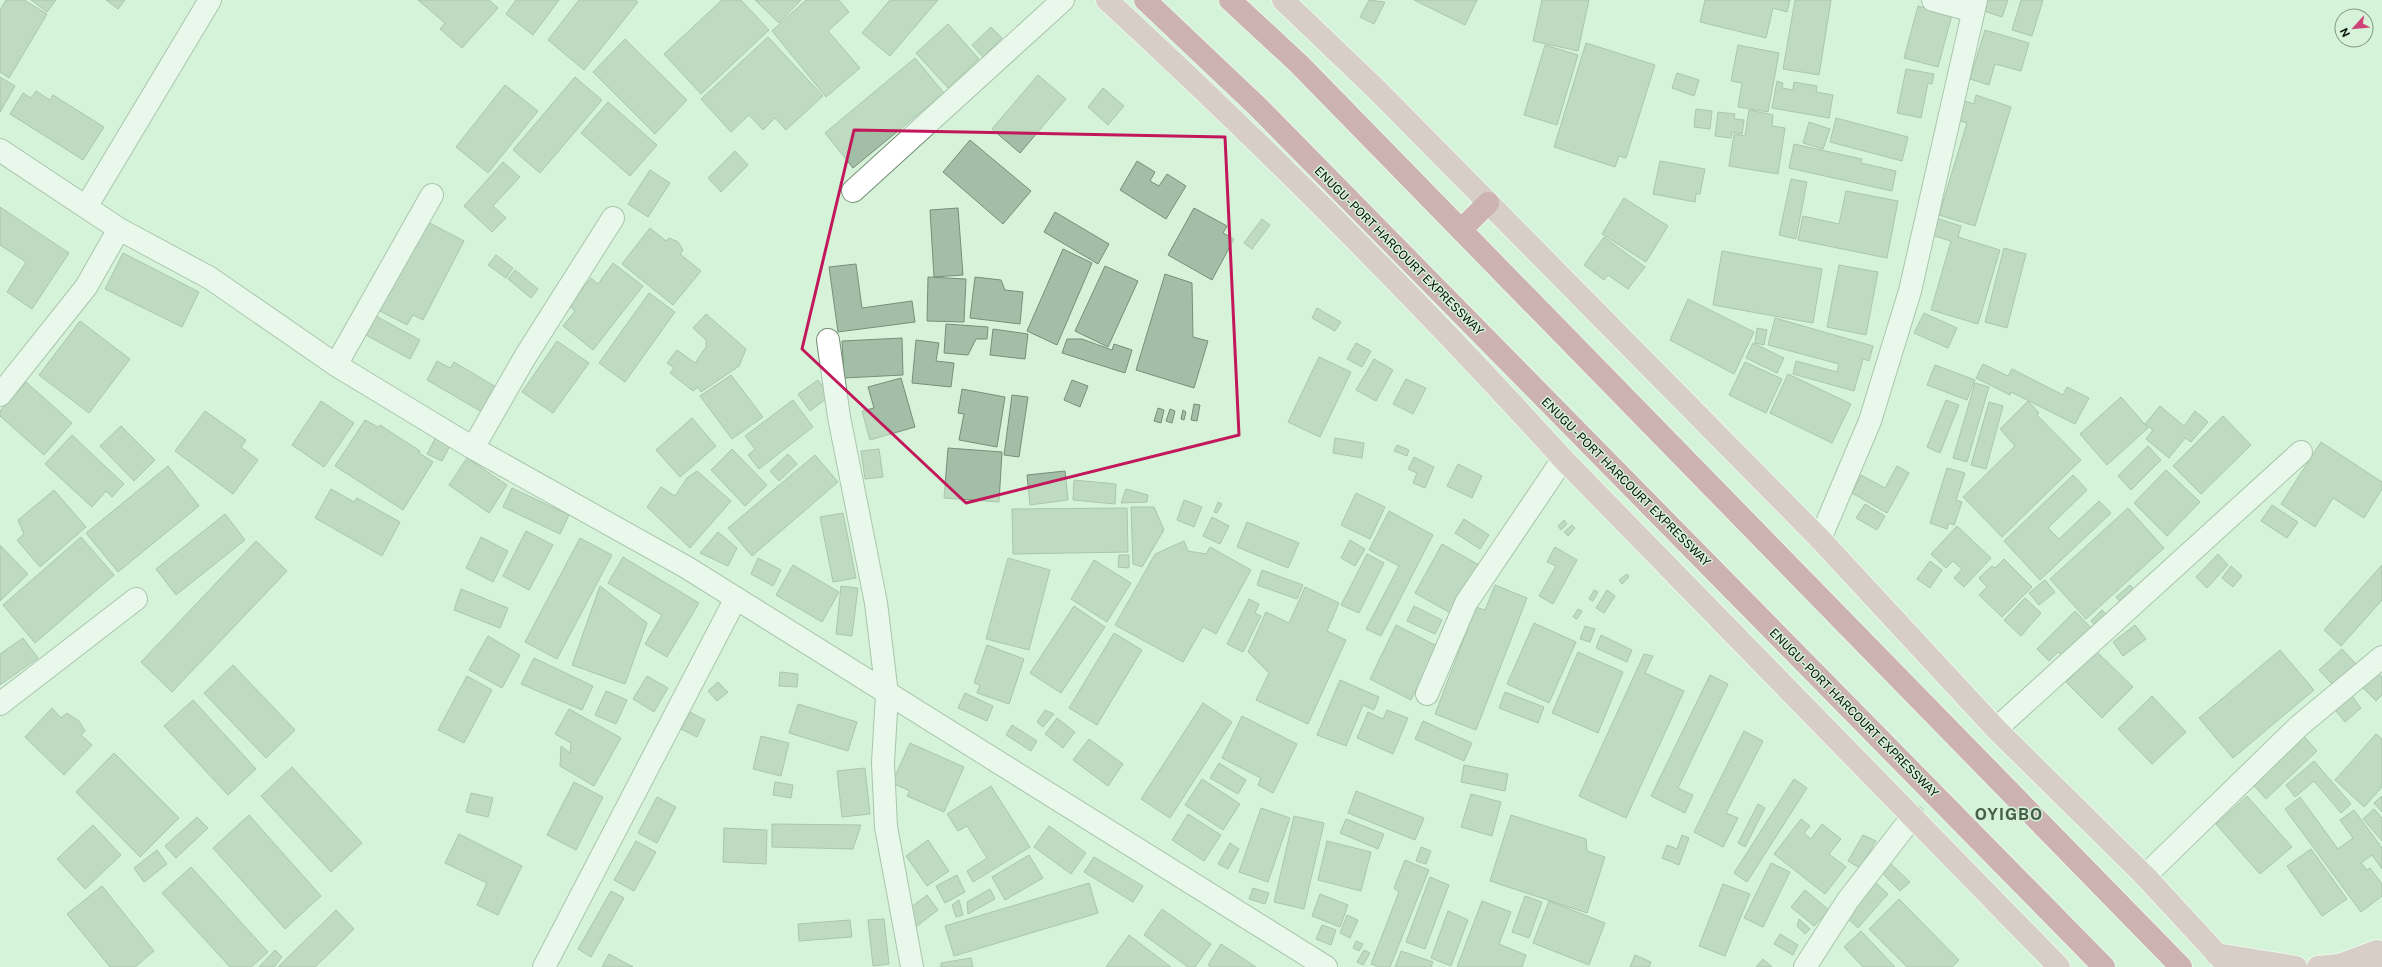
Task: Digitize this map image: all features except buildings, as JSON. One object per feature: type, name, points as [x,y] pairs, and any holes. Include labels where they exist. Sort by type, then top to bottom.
[{"type":"highway","name":"ENUGU - PORT HARCOURT EXPRESSWAY","points":[[1145,0],[1258,107],[2104,967]]},
{"type":"highway","points":[[1230,0],[1299,64],[2181,967]]},
{"type":"highway","points":[[1461,230],[1488,203]]},
{"type":"main road","name":"ENUGU - PORT HARCOURT EXPRESSWAY","points":[[1107,0],[1301,184],[1506,396],[1563,459],[2059,967]]},
{"type":"main road","points":[[1286,1],[1377,90],[1820,539],[1996,729],[2145,876],[2223,960],[2296,967]]},
{"type":"main road","points":[[2318,967],[2339,965],[2378,955]]},
{"type":"main road","points":[[2361,967],[2378,955]]},
{"type":"street","points":[[86,207],[210,0]]},
{"type":"street","points":[[853,191],[1063,0]]},
{"type":"street","points":[[1820,539],[1870,421],[1910,291],[1974,6],[1933,0]]},
{"type":"street","points":[[0,150],[118,228],[210,278],[336,365],[473,448],[686,567],[1326,967]]},
{"type":"street","points":[[336,365],[432,195]]},
{"type":"street","points":[[473,448],[526,357],[613,218]]},
{"type":"street","points":[[0,395],[86,287],[118,228]]},
{"type":"street","points":[[828,340],[839,417],[876,604],[887,694],[883,763],[886,827],[912,967]]},
{"type":"street","points":[[1996,729],[2301,452]]},
{"type":"street","points":[[1427,694],[1466,603],[1563,459]]},
{"type":"street","points":[[544,967],[736,598]]},
{"type":"street","points":[[0,704],[136,599]]},
{"type":"street","points":[[2145,876],[2299,726],[2382,656]]},
{"type":"street","points":[[1805,967],[1848,900],[1913,816]]},
{"type":"highlighted area","points":[[854,130],[1225,137],[1239,435],[966,503],[802,349]]},
{"type":"district","name":"OYIGBO","points":[[2009,814]]}]
